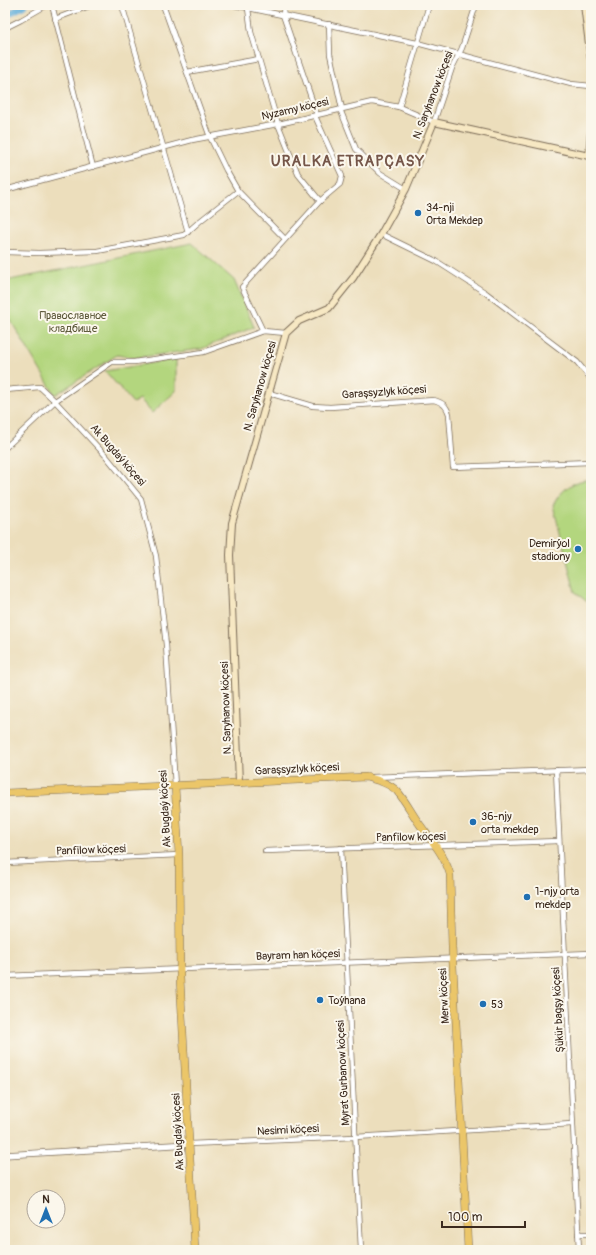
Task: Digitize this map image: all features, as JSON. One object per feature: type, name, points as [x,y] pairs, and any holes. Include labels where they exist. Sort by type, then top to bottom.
[{"type":"main road","points":[[584,5],[591,60]]},
{"type":"main road","name":"Nyzamy köçesi","points":[[434,122],[590,156],[591,132]]},
{"type":"main road","name":"N. Saryhanow köçesi","points":[[239,783],[230,555],[232,523],[286,333],[299,321],[329,308],[353,278],[381,234],[406,189],[434,122]]},
{"type":"main road","name":"Garaşsyzlyk köçesi","points":[[5,793],[366,777]]},
{"type":"main road","name":"Merw köçesi","points":[[366,777],[384,782],[396,790],[447,862],[450,874],[461,1130],[468,1250]]},
{"type":"main road","name":"Ak Bugdaý köçesi","points":[[175,786],[179,855],[180,969],[195,1250]]},
{"type":"street","points":[[5,28],[47,5]]},
{"type":"street","points":[[52,5],[93,167]]},
{"type":"street","points":[[55,19],[92,5]]},
{"type":"street","points":[[122,5],[188,232]]},
{"type":"street","points":[[163,5],[210,137],[238,191],[285,239]]},
{"type":"street","points":[[234,5],[417,43],[571,84],[591,86]]},
{"type":"street","points":[[263,330],[242,287],[320,201],[340,184],[342,176],[316,115],[283,15],[284,5]]},
{"type":"street","points":[[399,107],[429,5]]},
{"type":"street","name":"N. Saryhanow köçesi","points":[[434,122],[452,68],[460,54],[476,5]]},
{"type":"street","points":[[248,8],[250,32],[278,124],[298,174],[320,201]]},
{"type":"street","points":[[329,24],[330,54],[341,109],[356,149],[380,173],[406,189]]},
{"type":"street","points":[[187,72],[259,59]]},
{"type":"street","name":"Nyzamy köçesi","points":[[5,190],[164,148],[372,102],[399,107],[434,122]]},
{"type":"street","points":[[5,252],[39,253],[97,251],[184,235],[238,191]]},
{"type":"street","points":[[381,234],[436,261],[486,293],[577,362],[591,379]]},
{"type":"street","points":[[5,448],[55,401],[112,362],[134,362],[204,352],[263,330],[286,333]]},
{"type":"street","name":"Ak Bugdaý köçesi","points":[[5,390],[40,388],[55,401],[106,456],[141,499],[156,556],[166,645],[175,786]]},
{"type":"street","name":"Garaşsyzlyk köçesi","points":[[269,393],[313,406],[330,407],[434,400],[442,402],[447,407],[449,414],[453,467],[591,462]]},
{"type":"street","name":"Garaşsyzlyk köçesi","points":[[366,777],[591,769]]},
{"type":"street","name":"Şükür bagşy köçesi","points":[[556,770],[558,841],[579,1250]]},
{"type":"street","name":"Panfilow köçesi","points":[[265,851],[558,841]]},
{"type":"street","name":"Myrat Gurbanow köçesi","points":[[341,848],[361,1250]]},
{"type":"street","name":"Panfilow köçesi","points":[[5,863],[179,855]]},
{"type":"street","name":"Bayram han köçesi","points":[[5,976],[591,953]]},
{"type":"street","name":"Nesimi köçesi","points":[[5,1156],[189,1144],[355,1137],[572,1124]]},
{"type":"street","points":[[578,1234],[591,1234]]},
{"type":"green space","name":"Православное кладбище","points":[[192,243],[234,280],[254,327],[201,349],[134,358],[117,355],[55,395],[5,311],[5,281]]},
{"type":"green space","points":[[176,359],[176,391],[152,413],[140,399],[133,403],[105,371]]},
{"type":"green space","name":"Demirýol stadiony","points":[[584,480],[591,480],[591,603],[575,592],[553,505],[566,489],[574,483]]},
{"type":"waterway","points":[[5,16],[25,5]]},
{"type":"place","name":"34-nji Orta Mekdep","points":[[418,213]]},
{"type":"place","name":"Demirýol stadiony","points":[[578,549]]},
{"type":"place","name":"36-njy orta mekdep","points":[[473,822]]},
{"type":"place","name":"1-njy orta mekdep","points":[[527,897]]},
{"type":"place","name":"Toýhana","points":[[320,1000]]},
{"type":"place","name":"53","points":[[483,1004]]},
{"type":"district","name":"URALKA ETRAPÇASY","points":[[348,161]]}]
